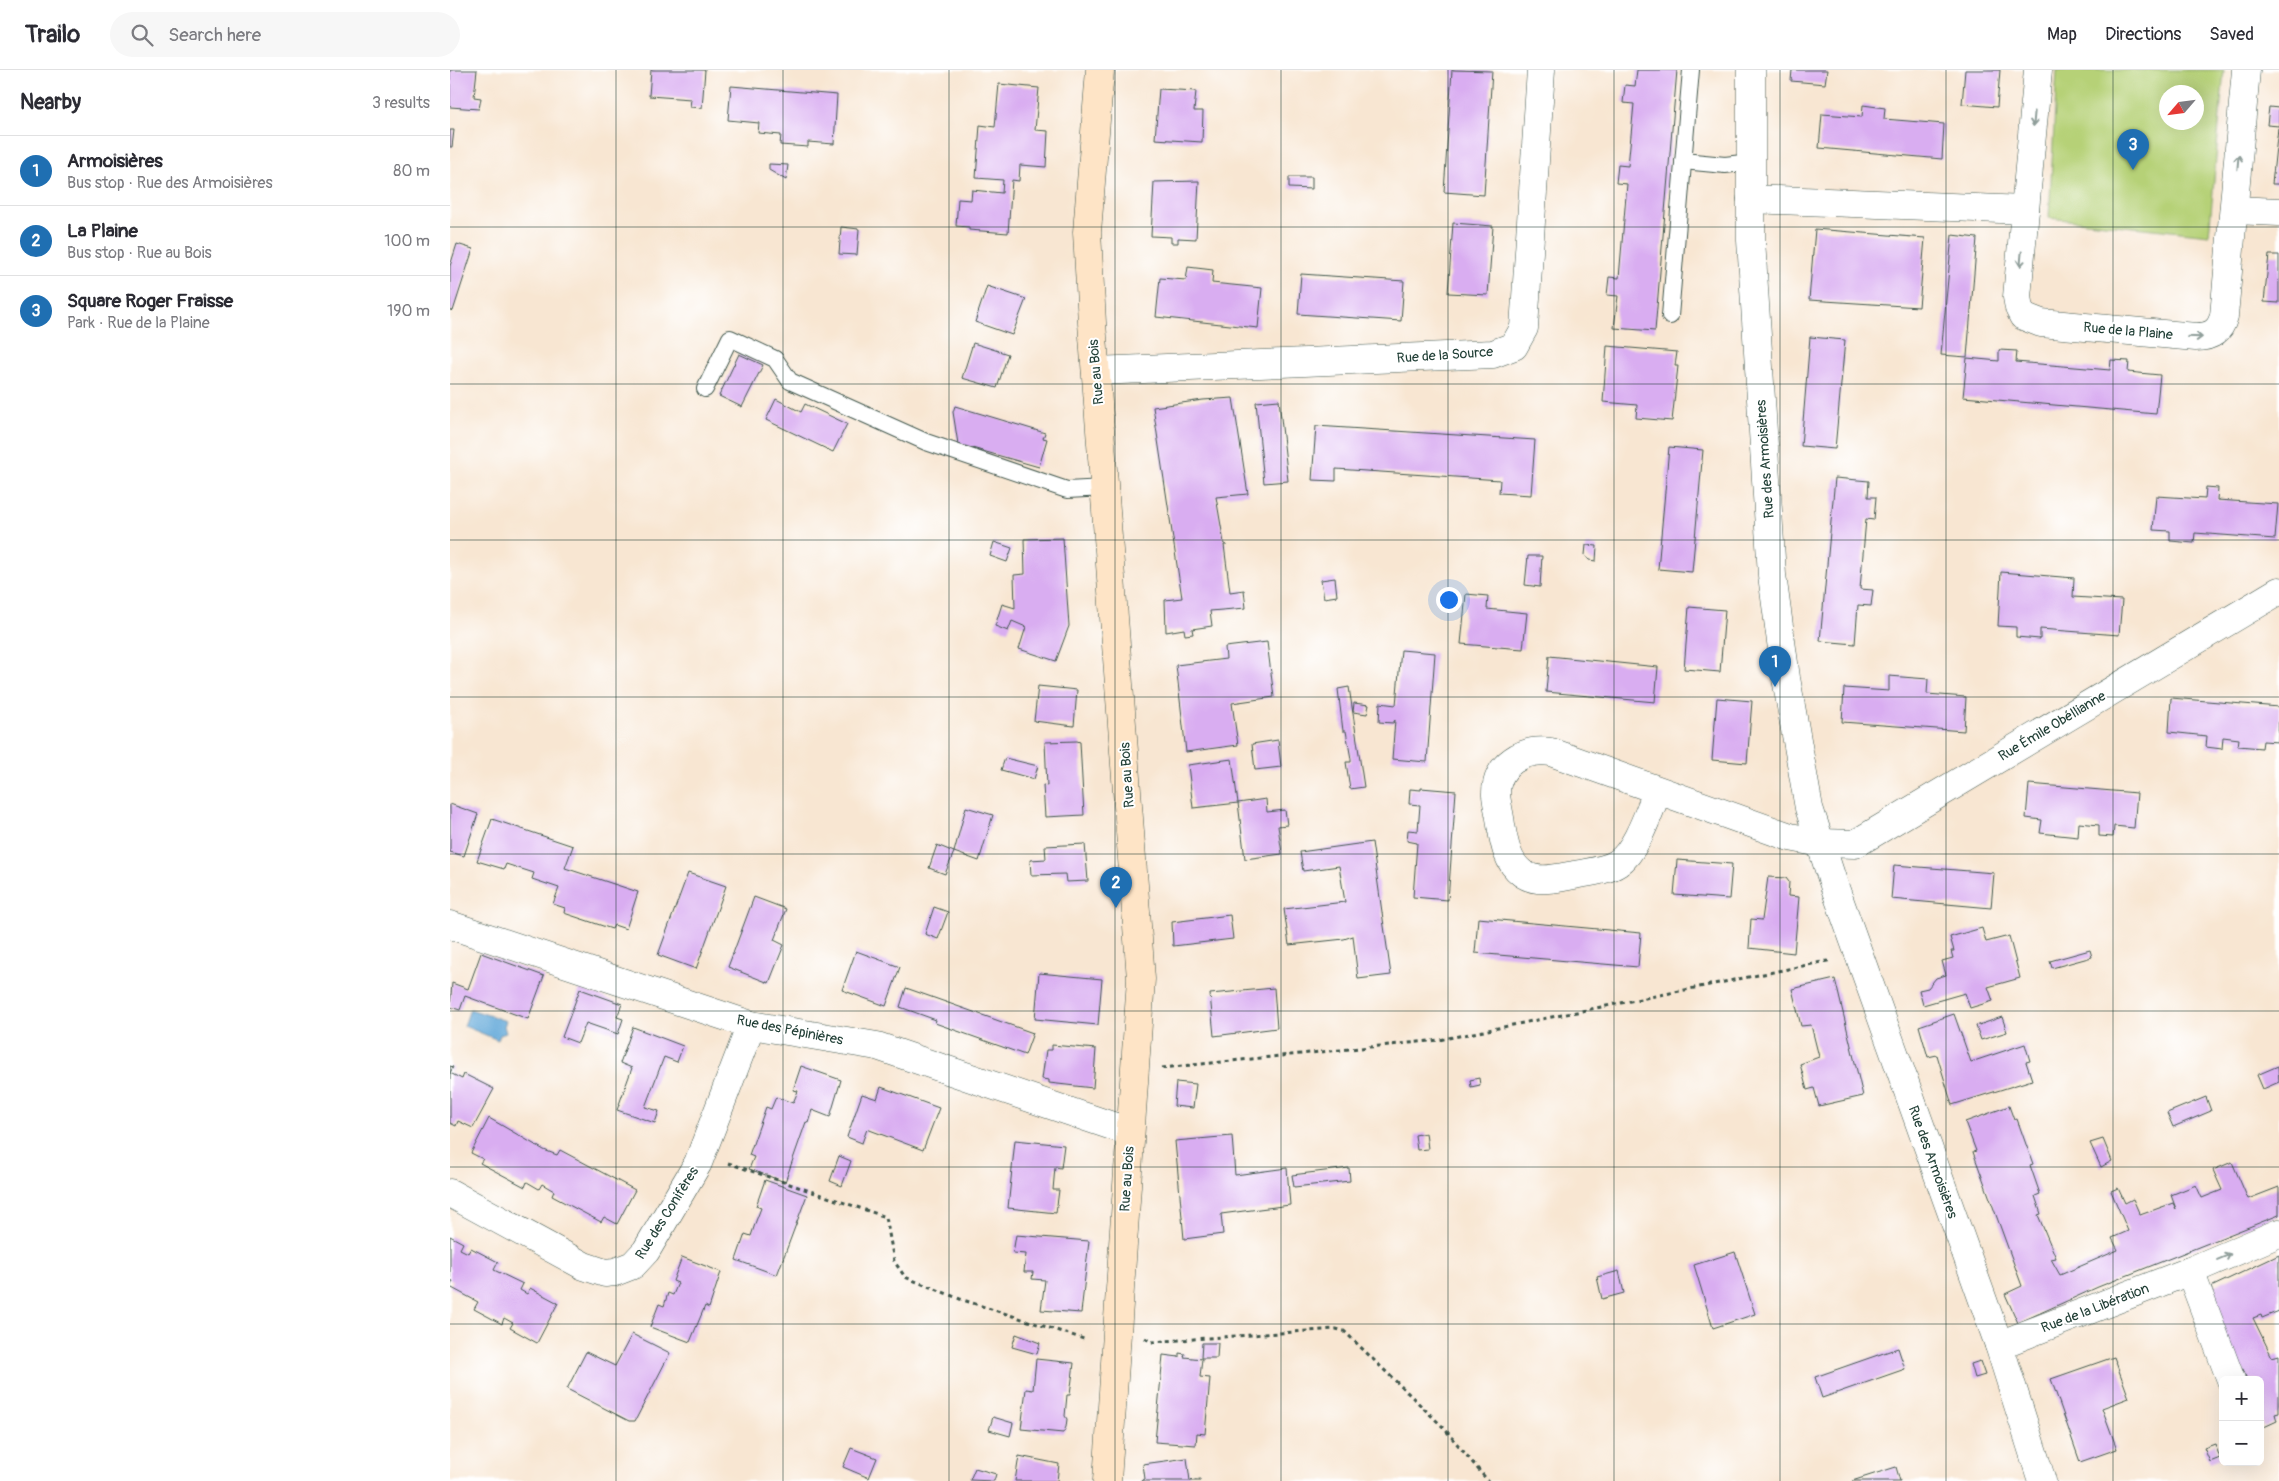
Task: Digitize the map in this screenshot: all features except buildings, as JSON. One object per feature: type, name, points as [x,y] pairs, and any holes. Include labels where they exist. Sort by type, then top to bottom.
[{"type":"main road","name":"Rue au Bois","points":[[1100,70],[1088,232],[1096,372],[1141,979],[1107,1481]]},
{"type":"street","name":"Rue de la Source","points":[[1096,372],[1493,354],[1514,346],[1524,328],[1541,70]]},
{"type":"street","name":"Rue des Armoisières","points":[[1751,70],[1751,240],[1772,575],[1786,678],[1808,798],[1821,844],[1857,951],[1999,1345],[2042,1481]]},
{"type":"street","name":"Rue de la Plaine","points":[[2038,70],[2018,297],[2019,308],[2024,316],[2041,323],[2196,338],[2214,334],[2221,326],[2224,316],[2246,70]]},
{"type":"street","points":[[1751,198],[2025,210]]},
{"type":"street","points":[[2234,210],[2279,212]]},
{"type":"street","name":"Rue Émile Obéllianne","points":[[1821,844],[1855,844],[2279,592]]},
{"type":"street","points":[[1658,790],[1633,845],[1626,855],[1614,865],[1542,880],[1522,873],[1507,851],[1496,789],[1507,764],[1522,755],[1539,750],[1551,752],[1658,790],[1790,837],[1821,844]]},
{"type":"street","name":"Rue des Pépinières","points":[[450,925],[751,1025],[877,1046],[1130,1132]]},
{"type":"street","name":"Rue des Conifères","points":[[450,1192],[584,1266],[605,1273],[615,1272],[633,1265],[652,1242],[698,1163],[751,1025]]},
{"type":"street","name":"Rue de la Libération","points":[[1999,1345],[2190,1271],[2279,1233]]},
{"type":"street","points":[[2190,1271],[2229,1376]]},
{"type":"lane","points":[[1670,316],[1691,70]]},
{"type":"lane","points":[[1683,161],[1725,164],[1751,162]]},
{"type":"lane","points":[[705,389],[730,338],[774,359],[790,381],[926,442],[1068,490],[1105,488]]},
{"type":"path","points":[[1134,1071],[1439,1040],[1831,960],[1857,951]]},
{"type":"green space","points":[[2057,70],[2224,70],[2209,235],[2049,218]]},
{"type":"water","points":[[470,1009],[506,1021],[504,1026],[506,1033],[500,1035],[498,1040],[464,1026]]},
{"type":"place","name":"Square Roger Fraisse","points":[[2133,170]]},
{"type":"place","name":"Armoisières","points":[[1775,687]]},
{"type":"place","name":"La Plaine","points":[[1116,908]]}]
